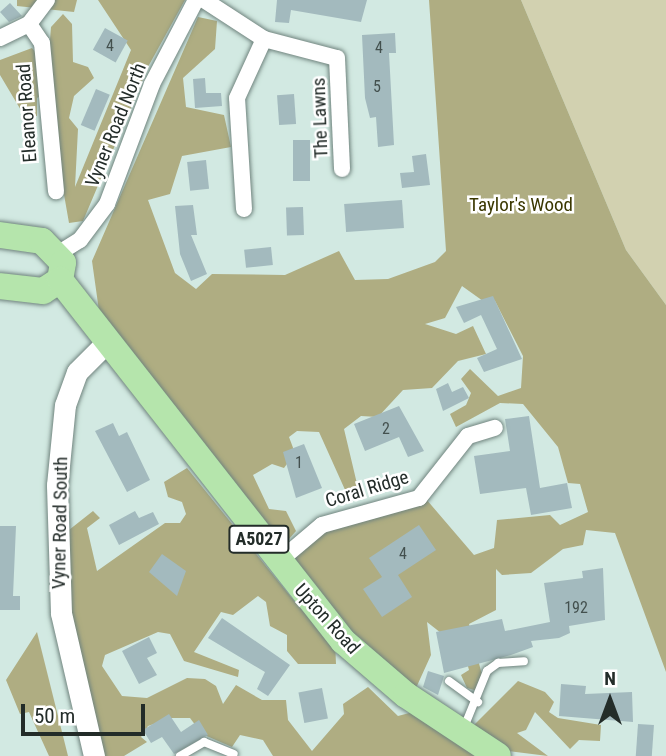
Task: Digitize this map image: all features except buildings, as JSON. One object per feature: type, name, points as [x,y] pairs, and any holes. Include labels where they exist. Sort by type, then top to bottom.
[{"type":"main road","points":[[0,235],[42,242],[59,253],[60,280],[34,292],[0,286]]},
{"type":"main road","name":"Upton Road","points":[[60,280],[277,563],[343,641],[462,733],[498,756]]},
{"type":"street","points":[[0,38],[29,24],[47,0]]},
{"type":"street","name":"Vyner Road North","points":[[59,253],[80,240],[107,204],[152,83],[196,0]]},
{"type":"street","name":"The Lawns","points":[[204,0],[264,39],[337,58],[342,169]]},
{"type":"street","name":"Eleanor Road","points":[[29,24],[42,43],[56,191]]},
{"type":"street","points":[[244,209],[237,98],[264,39]]},
{"type":"street","name":"Vyner Road South","points":[[94,756],[61,612],[57,485],[65,405],[77,372],[106,343]]},
{"type":"street","name":"Coral Ridge","points":[[277,563],[322,525],[419,498],[468,436],[495,428]]},
{"type":"lane","points":[[462,733],[492,666],[524,661]]},
{"type":"lane","points":[[449,681],[478,702]]},
{"type":"lane","points":[[180,756],[204,742],[234,754]]},
{"type":"green space","points":[[17,0],[77,0],[74,12],[17,6]]},
{"type":"green space","points":[[98,0],[185,0],[149,65],[83,221],[69,223],[46,92],[37,98],[37,116],[25,117],[0,75],[0,60],[32,48],[48,67],[51,27],[63,14],[72,24],[73,62],[88,67],[94,78],[74,96],[69,118],[78,129],[75,187],[131,50]]},
{"type":"green space","name":"Taylor's Wood","points":[[429,0],[521,0],[626,250],[666,305],[666,672],[615,533],[586,530],[583,545],[563,549],[531,573],[502,575],[496,569],[496,610],[469,624],[484,683],[478,691],[467,688],[461,675],[469,670],[459,634],[441,633],[427,622],[431,655],[416,688],[367,650],[291,562],[319,531],[426,499],[474,555],[494,548],[497,520],[550,515],[560,525],[588,512],[580,484],[568,483],[558,447],[523,404],[500,403],[456,427],[450,414],[466,405],[471,393],[461,379],[470,369],[498,396],[521,388],[523,356],[495,301],[483,301],[462,286],[445,318],[425,324],[456,334],[473,326],[486,354],[458,361],[432,388],[403,390],[378,417],[361,416],[344,429],[358,488],[346,492],[319,432],[297,431],[289,437],[295,453],[284,468],[272,464],[253,475],[269,509],[286,511],[296,531],[289,539],[271,536],[100,318],[92,261],[198,17],[217,21],[215,49],[183,78],[186,107],[224,115],[231,147],[182,156],[170,194],[148,200],[175,273],[196,289],[212,274],[285,275],[339,251],[355,280],[388,279],[435,262],[446,251]]},
{"type":"green space","points":[[521,0],[666,0],[666,305],[626,250]]},
{"type":"green space","points":[[187,468],[299,607],[335,641],[336,664],[298,664],[287,651],[287,635],[270,626],[266,602],[258,596],[233,615],[221,612],[194,652],[239,670],[238,677],[184,661],[170,634],[158,632],[105,655],[102,666],[122,696],[147,698],[187,678],[205,679],[216,686],[223,704],[236,685],[262,700],[286,700],[288,720],[312,751],[344,714],[343,704],[368,687],[398,716],[413,712],[482,756],[273,756],[263,740],[240,735],[232,747],[202,734],[190,718],[171,718],[148,726],[141,737],[147,742],[124,756],[101,756],[55,541],[93,511],[100,518],[87,528],[97,571],[165,523],[180,523],[186,514],[182,502],[168,497],[164,482]]},
{"type":"green space","points":[[37,632],[68,756],[49,756],[29,712],[20,714],[6,680]]},
{"type":"green space","points":[[518,681],[545,692],[554,702],[549,712],[558,718],[601,725],[600,741],[579,740],[570,749],[535,712],[526,730],[517,733],[548,756],[507,751],[474,725]]}]
